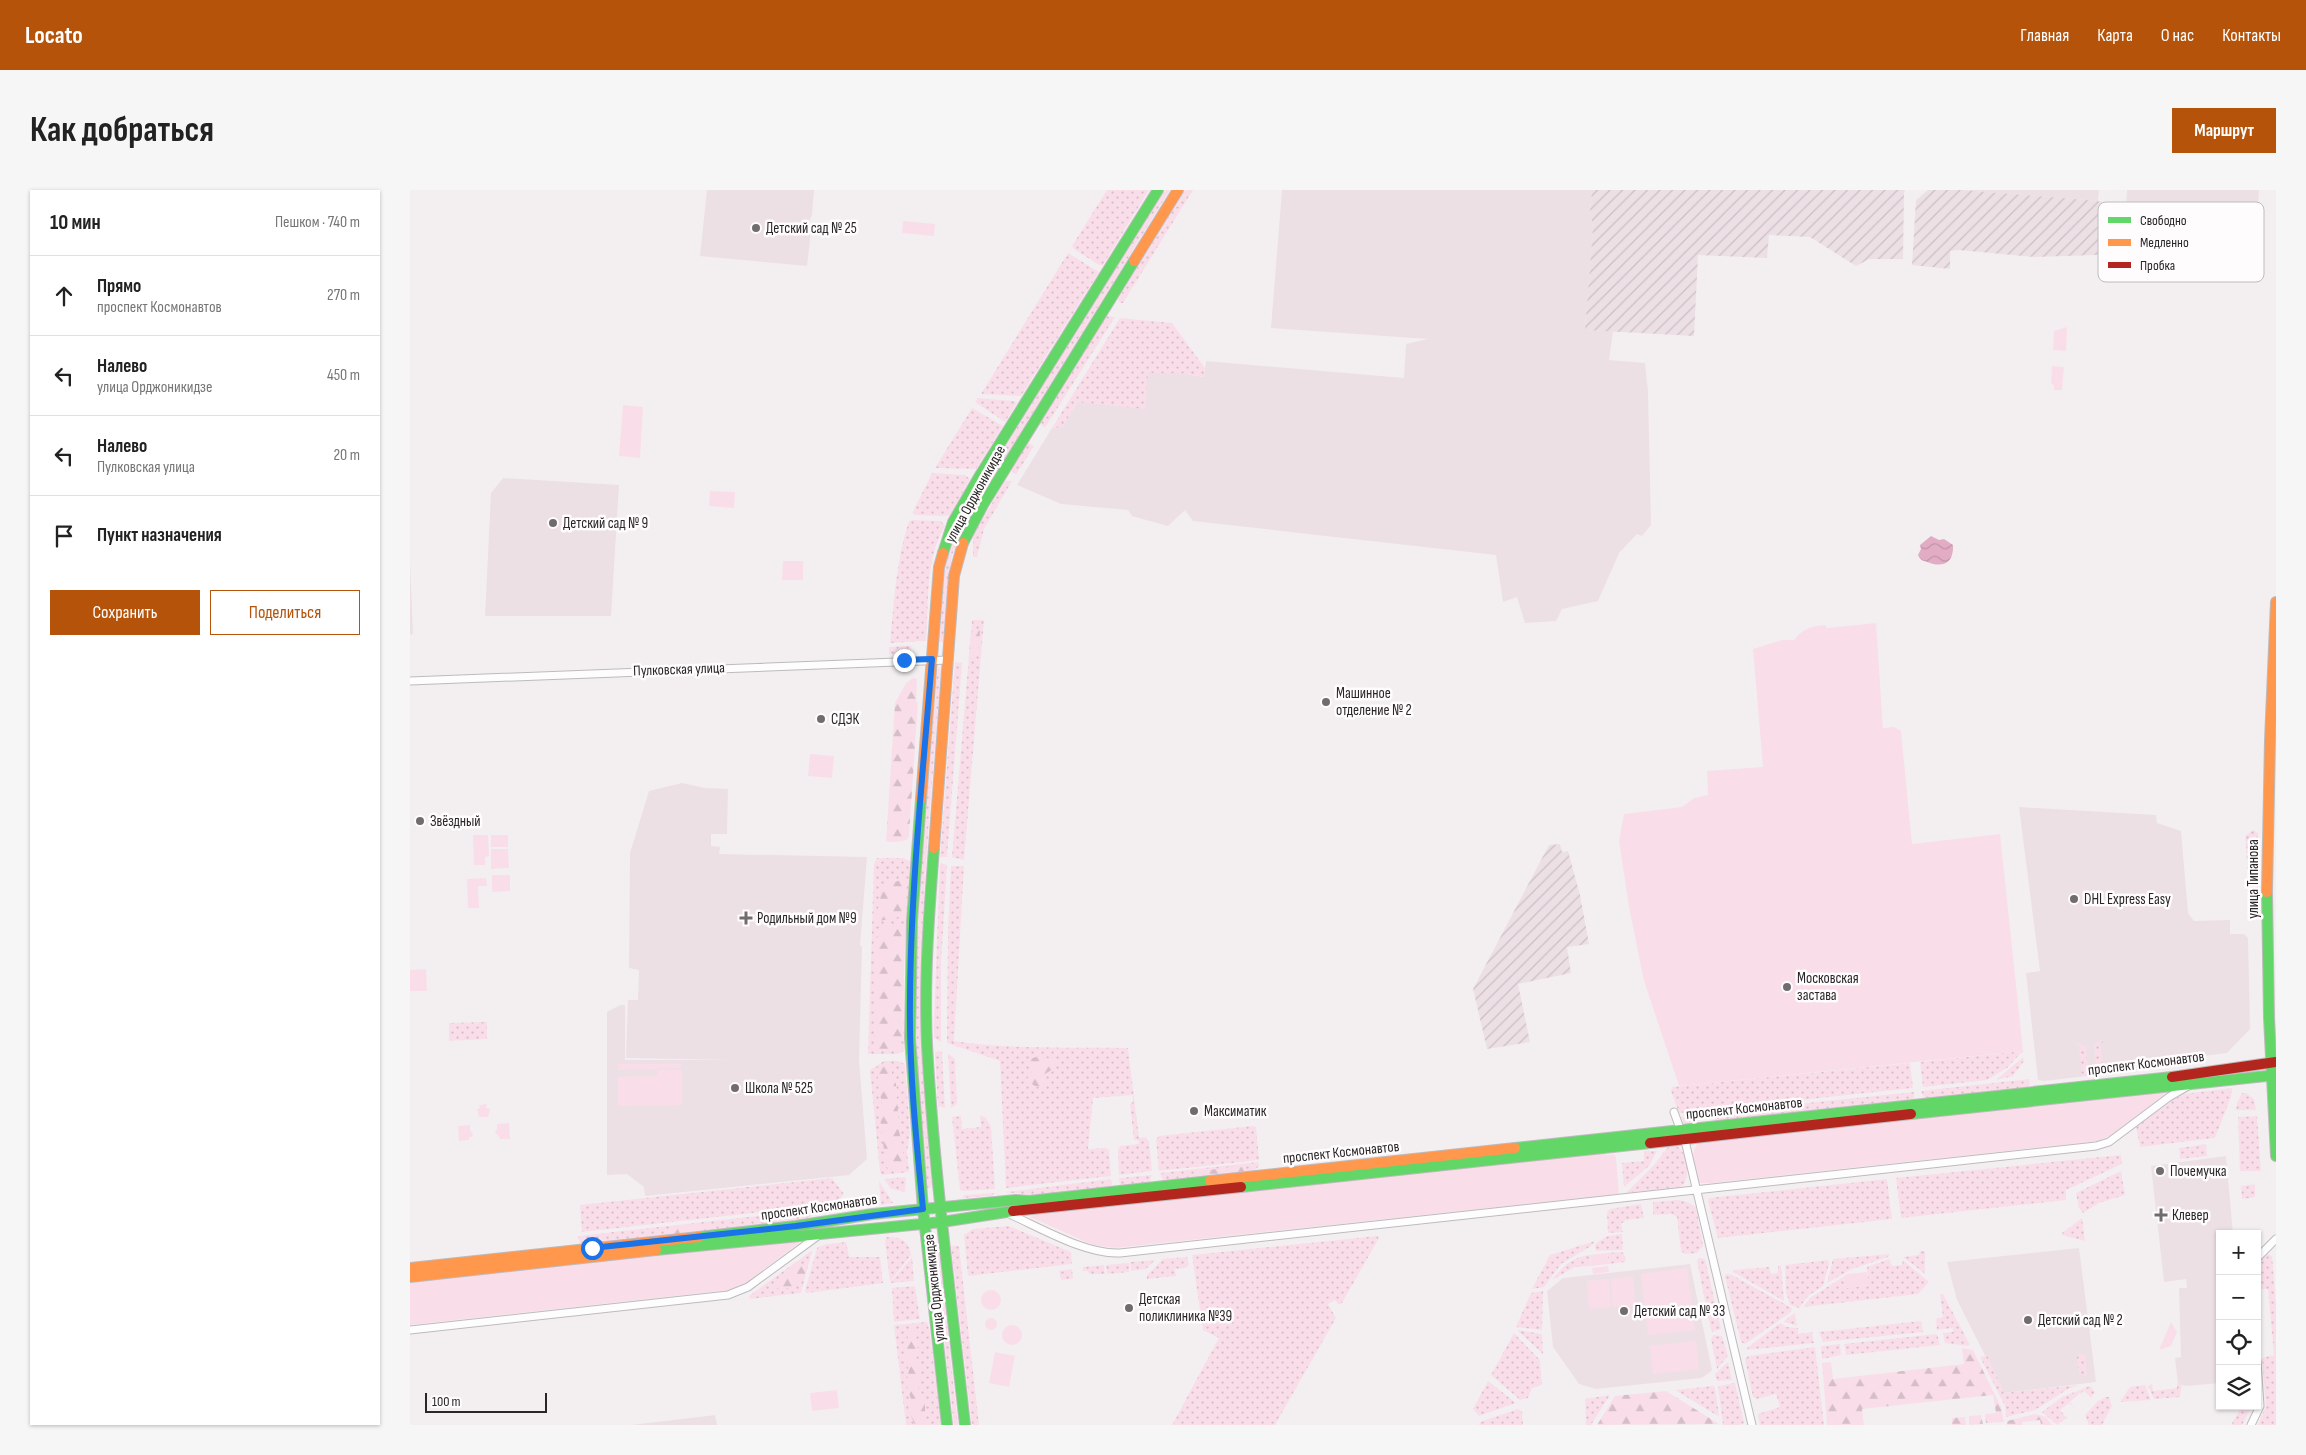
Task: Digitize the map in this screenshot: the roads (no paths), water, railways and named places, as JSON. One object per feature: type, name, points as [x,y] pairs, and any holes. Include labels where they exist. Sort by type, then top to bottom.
[{"type":"street","name":"улица Орджоникидзе","points":[[947,1425],[924,1224],[912,1083],[910,998],[912,921],[939,567],[953,522],[1158,190]]},
{"type":"street","name":"улица Орджоникидзе","points":[[965,1425],[940,1208],[930,1086],[927,998],[933,860],[954,576],[959,554],[966,536],[1003,472],[1178,190]]},
{"type":"street","name":"улица Типанова","points":[[2276,602],[2268,825],[2276,1156]]},
{"type":"street","name":"Пулковская улица","points":[[410,680],[932,659],[948,660]]},
{"type":"street","name":"проспект Космонавтов","points":[[410,1277],[787,1236],[942,1222],[1006,1212],[2163,1078],[2273,1062]]},
{"type":"street","name":"проспект Космонавтов","points":[[410,1268],[796,1226],[866,1215],[923,1209],[1016,1200],[1038,1200],[2274,1076]]},
{"type":"street","points":[[1006,1212],[1088,1249],[1110,1254],[2103,1145],[2169,1097],[2189,1086]]},
{"type":"street","points":[[1674,1112],[1683,1134],[1752,1425]]},
{"type":"street","points":[[410,1330],[728,1295],[748,1287],[820,1234]]},
{"type":"street","points":[[2261,1254],[2276,1240]]},
{"type":"street","points":[[2251,1425],[2260,1406],[2257,1365]]},
{"type":"water","points":[[1931,536],[1939,540],[1944,539],[1953,545],[1951,557],[1946,563],[1932,564],[1919,557],[1920,545]]},
{"type":"place","name":"Детский сад № 25","points":[[756,228]]},
{"type":"place","name":"Детский сад № 9","points":[[553,523]]},
{"type":"place","name":"Машинное отделение № 2","points":[[1326,702]]},
{"type":"place","name":"СДЭК","points":[[821,719]]},
{"type":"place","name":"Звёздный","points":[[420,821]]},
{"type":"place","name":"DHL Express Easy","points":[[2074,899]]},
{"type":"place","name":"Родильный дом №9","points":[[746,918]]},
{"type":"place","name":"Московская застава","points":[[1787,987]]},
{"type":"place","name":"Школа № 525","points":[[735,1088]]},
{"type":"place","name":"Максиматик","points":[[1194,1111]]},
{"type":"place","name":"Почемучка","points":[[2160,1171]]},
{"type":"place","name":"Клевер","points":[[2161,1215]]},
{"type":"place","name":"Детская поликлиника №39","points":[[1129,1308]]},
{"type":"place","name":"Детский сад № 33","points":[[1624,1311]]},
{"type":"place","name":"Детский сад № 2","points":[[2028,1320]]}]
